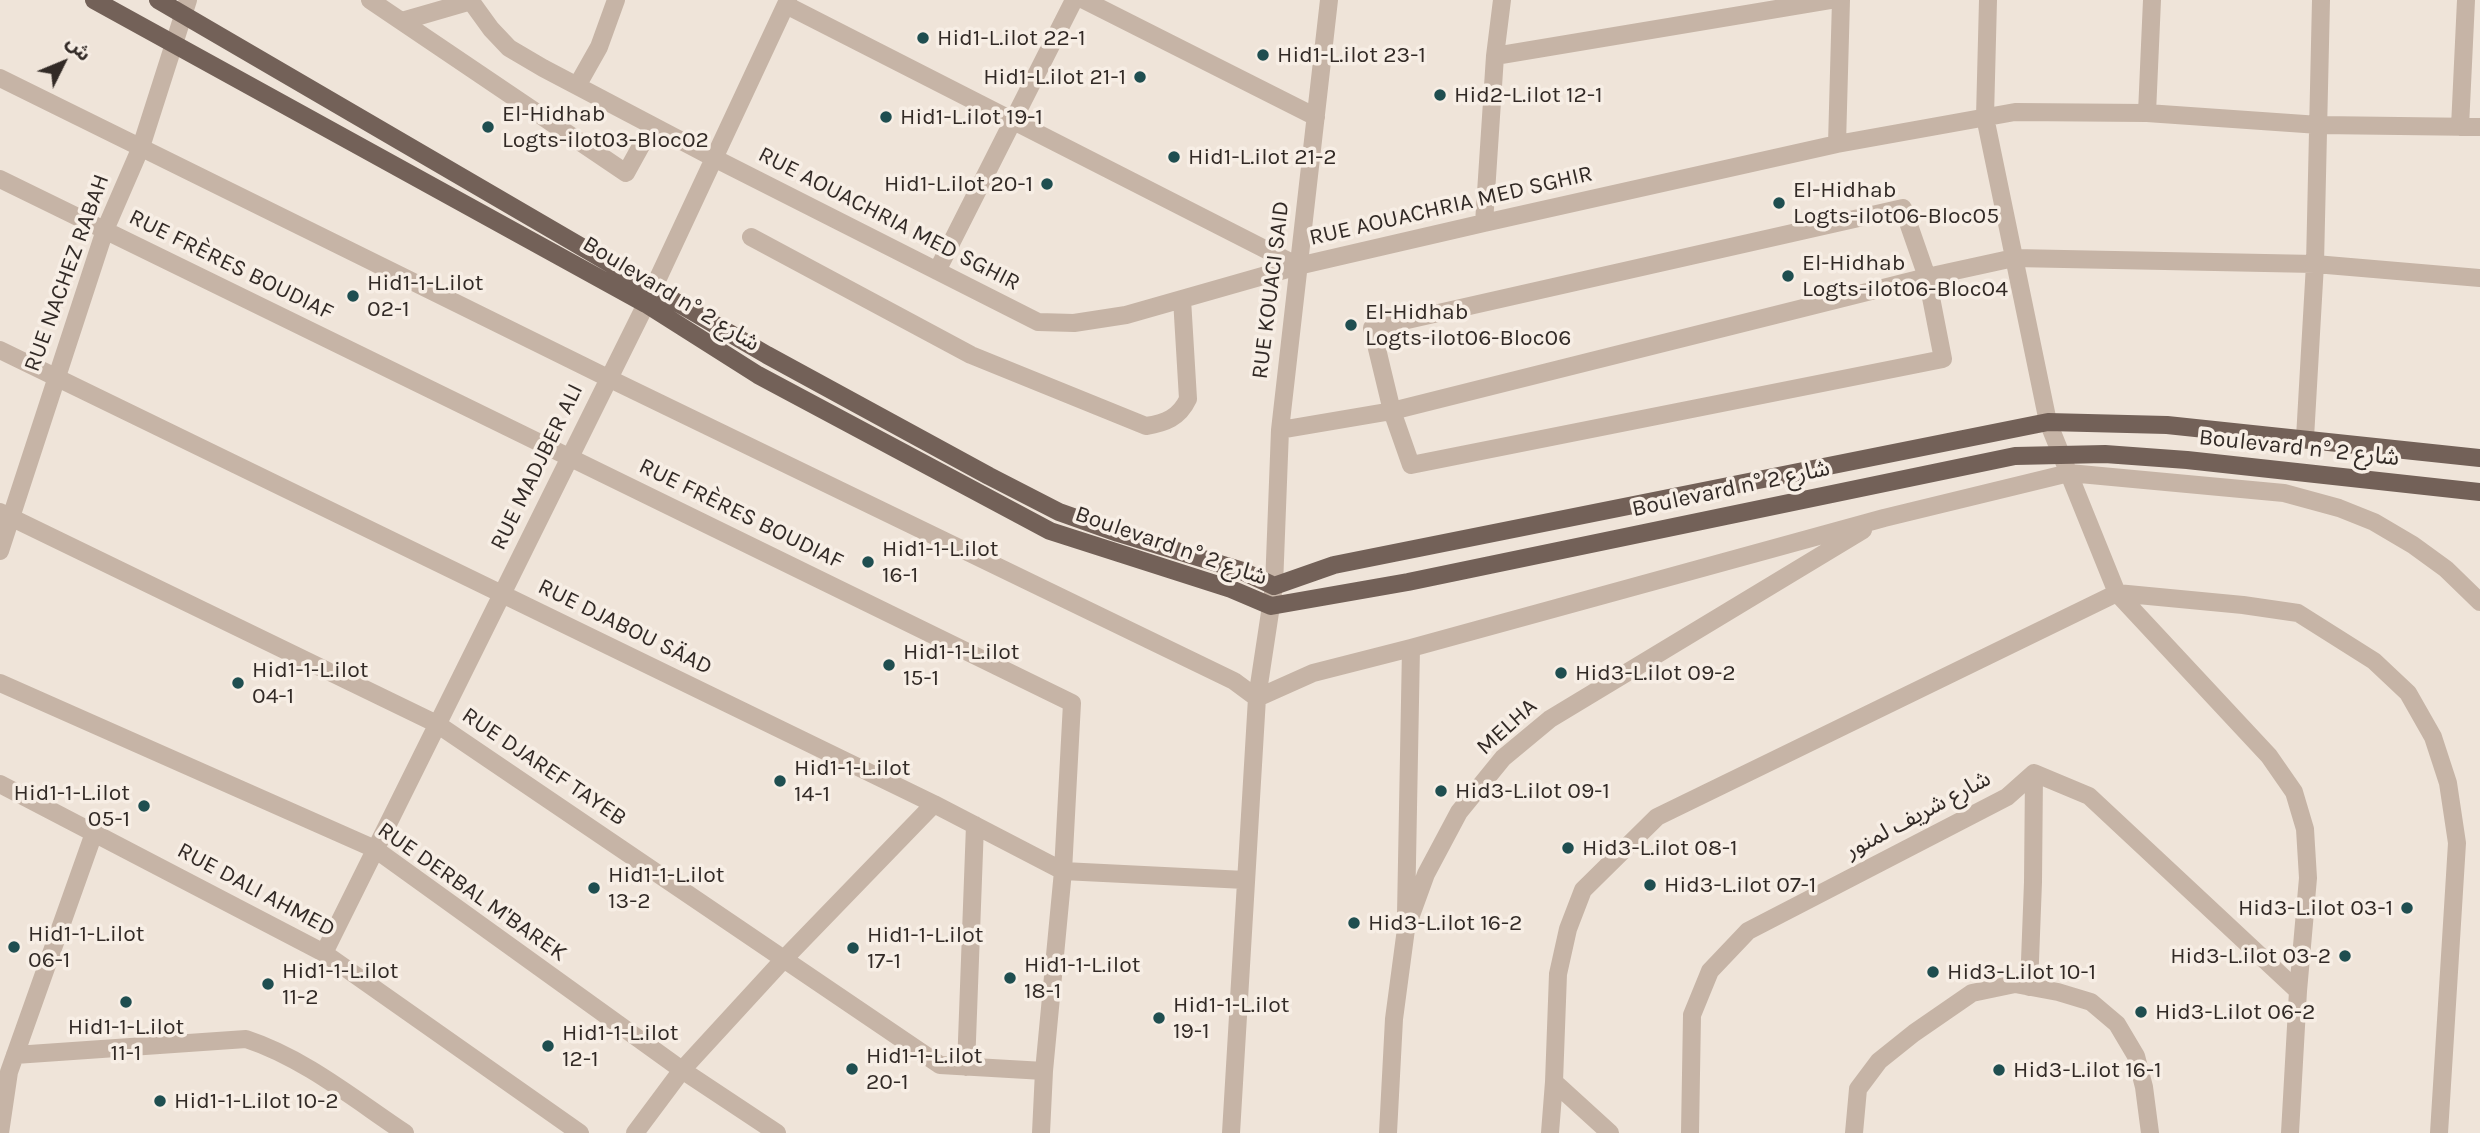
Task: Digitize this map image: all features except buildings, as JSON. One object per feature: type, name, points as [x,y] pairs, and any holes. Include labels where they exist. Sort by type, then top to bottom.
[{"type":"main road","name":"Boulevard n° شارع 2","points":[[94,0],[1059,512],[1240,570],[1274,586],[1334,565],[2049,422],[2167,425],[2480,458]]},
{"type":"main road","name":"Boulevard n° شارع 2","points":[[158,0],[186,7],[650,296],[758,375],[1051,531],[1231,589],[1271,606],[1408,582],[2015,456],[2105,454],[2187,460],[2480,492]]},
{"type":"street","points":[[577,86],[599,47],[616,0]]},
{"type":"street","points":[[937,271],[1074,0]]},
{"type":"street","points":[[1084,0],[1316,117]]},
{"type":"street","name":"RUE KOUACI SAID","points":[[1231,1133],[1257,698],[1274,586],[1280,430],[1329,0]]},
{"type":"street","points":[[1484,223],[1495,56],[1503,0]]},
{"type":"street","points":[[1495,56],[1830,0]]},
{"type":"street","points":[[1837,144],[1841,0]]},
{"type":"street","points":[[1988,0],[1985,117],[2049,422],[2116,593],[2269,756],[2294,792],[2305,829],[2308,878],[2290,1133]]},
{"type":"street","points":[[2147,113],[2152,0]]},
{"type":"street","points":[[2305,438],[2315,264],[2321,0]]},
{"type":"street","points":[[2460,127],[2466,0]]},
{"type":"street","points":[[373,1],[626,173],[652,126]]},
{"type":"street","points":[[402,21],[471,1]]},
{"type":"street","name":"RUE AOUACHRIA MED SGHIR","points":[[471,1],[509,48],[652,126],[1038,322],[1074,323],[1113,317],[1298,266],[1484,223],[1837,144],[2015,112],[2147,113],[2319,125],[2480,127]]},
{"type":"street","points":[[787,3],[1298,266]]},
{"type":"street","name":"RUE MADJBER ALI","points":[[324,953],[650,296],[787,3]]},
{"type":"street","name":"RUE NACHEZ RABAH","points":[[0,551],[5,515],[105,230],[141,146],[186,7]]},
{"type":"street","points":[[0,78],[608,378],[1222,675],[1257,698],[1313,673],[1412,649],[1884,518],[2069,473],[2284,493],[2339,508],[2374,522],[2413,545],[2446,569],[2480,602]]},
{"type":"street","name":"RUE FRÈRES BOUDIAF","points":[[0,179],[1072,703],[1063,871],[1044,1071],[1041,1133]]},
{"type":"street","points":[[1903,208],[1927,277],[1943,359],[1411,465],[1392,411],[1372,328],[1903,208]]},
{"type":"street","points":[[751,237],[971,355],[1146,426],[1171,419],[1182,412],[1188,400],[1182,299]]},
{"type":"street","points":[[1280,430],[1392,411],[1927,277],[2014,258],[2315,264],[2480,278]]},
{"type":"street","name":"RUE DJABOU SÄAD","points":[[0,350],[934,804],[1063,871],[1245,880]]},
{"type":"street","name":"RUE DJAREF TAYEB","points":[[5,515],[437,724],[940,1065],[1044,1071]]},
{"type":"street","name":"MELHA","points":[[1388,1133],[1394,1019],[1406,929],[1426,874],[1458,812],[1503,758],[1550,719],[1884,518]]},
{"type":"street","points":[[1550,1133],[1558,974],[1568,929],[1583,890],[1657,817],[2116,593],[2298,613],[2374,661],[2408,693],[2433,737],[2445,771],[2457,843],[2439,1133]]},
{"type":"street","points":[[1406,929],[1412,649]]},
{"type":"street","name":"RUE DERBAL M'BAREK","points":[[0,683],[374,849],[682,1070],[777,1133]]},
{"type":"street","points":[[2029,987],[2034,773],[2089,796],[2298,991]]},
{"type":"street","name":"شارع شريف لمنور","points":[[1690,1133],[1692,1016],[1710,971],[1748,931],[2007,797],[2034,773]]},
{"type":"street","name":"RUE DALI AHMED","points":[[0,784],[324,953],[580,1133]]},
{"type":"street","points":[[635,1133],[682,1070],[784,959],[934,804]]},
{"type":"street","points":[[966,1067],[975,825]]},
{"type":"street","points":[[0,1133],[9,1072],[94,833]]},
{"type":"street","points":[[1854,1133],[1858,1089],[1879,1061],[1914,1032],[1972,993],[2015,984],[2058,992],[2091,1002],[2118,1024],[2136,1056],[2144,1087],[2150,1133]]},
{"type":"street","points":[[15,1055],[246,1039],[274,1048],[405,1133]]},
{"type":"street","points":[[1554,1082],[1610,1133]]},
{"type":"place","name":"Hid1-L.ilot 22-1","points":[[923,38]]},
{"type":"place","name":"Hid1-L.ilot 23-1","points":[[1263,55]]},
{"type":"place","name":"Hid1-L.ilot 21-1","points":[[1140,77]]},
{"type":"place","name":"Hid2-L.ilot 12-1","points":[[1440,95]]},
{"type":"place","name":"Hid1-L.ilot 19-1","points":[[886,117]]},
{"type":"place","name":"El-Hidhab Logts-ilot03-Bloc02","points":[[488,127]]},
{"type":"place","name":"Hid1-L.ilot 21-2","points":[[1174,157]]},
{"type":"place","name":"Hid1-L.ilot 20-1","points":[[1047,184]]},
{"type":"place","name":"El-Hidhab Logts-ilot06-Bloc05","points":[[1779,203]]},
{"type":"place","name":"El-Hidhab Logts-ilot06-Bloc04","points":[[1788,276]]},
{"type":"place","name":"Hid1-1-L.ilot 02-1","points":[[353,296]]},
{"type":"place","name":"El-Hidhab Logts-ilot06-Bloc06","points":[[1351,325]]},
{"type":"place","name":"Hid1-1-L.ilot 16-1","points":[[868,562]]},
{"type":"place","name":"Hid1-1-L.ilot 15-1","points":[[889,665]]},
{"type":"place","name":"Hid3-L.ilot 09-2","points":[[1561,673]]},
{"type":"place","name":"Hid1-1-L.ilot 04-1","points":[[238,683]]},
{"type":"place","name":"Hid1-1-L.ilot 14-1","points":[[780,781]]},
{"type":"place","name":"Hid3-L.ilot 09-1","points":[[1441,791]]},
{"type":"place","name":"Hid1-1-L.ilot 05-1","points":[[144,806]]},
{"type":"place","name":"Hid3-L.ilot 08-1","points":[[1568,848]]},
{"type":"place","name":"Hid3-L.ilot 07-1","points":[[1650,885]]},
{"type":"place","name":"Hid1-1-L.ilot 13-2","points":[[594,888]]},
{"type":"place","name":"Hid3-L.ilot 03-1","points":[[2407,908]]},
{"type":"place","name":"Hid3-L.ilot 16-2","points":[[1354,923]]},
{"type":"place","name":"Hid1-1-L.ilot 06-1","points":[[14,947]]},
{"type":"place","name":"Hid1-1-L.ilot 17-1","points":[[853,948]]},
{"type":"place","name":"Hid3-L.ilot 03-2","points":[[2345,956]]},
{"type":"place","name":"Hid3-L.ilot 10-1","points":[[1933,972]]},
{"type":"place","name":"Hid1-1-L.ilot 18-1","points":[[1010,978]]},
{"type":"place","name":"Hid1-1-L.ilot 11-2","points":[[268,984]]},
{"type":"place","name":"Hid1-1-L.ilot 11-1","points":[[126,1002]]},
{"type":"place","name":"Hid3-L.ilot 06-2","points":[[2141,1012]]},
{"type":"place","name":"Hid1-1-L.ilot 19-1","points":[[1159,1018]]},
{"type":"place","name":"Hid1-1-L.ilot 12-1","points":[[548,1046]]},
{"type":"place","name":"Hid1-1-L.ilot 20-1","points":[[852,1069]]},
{"type":"place","name":"Hid3-L.ilot 16-1","points":[[1999,1070]]},
{"type":"place","name":"Hid1-1-L.ilot 10-2","points":[[160,1101]]}]
